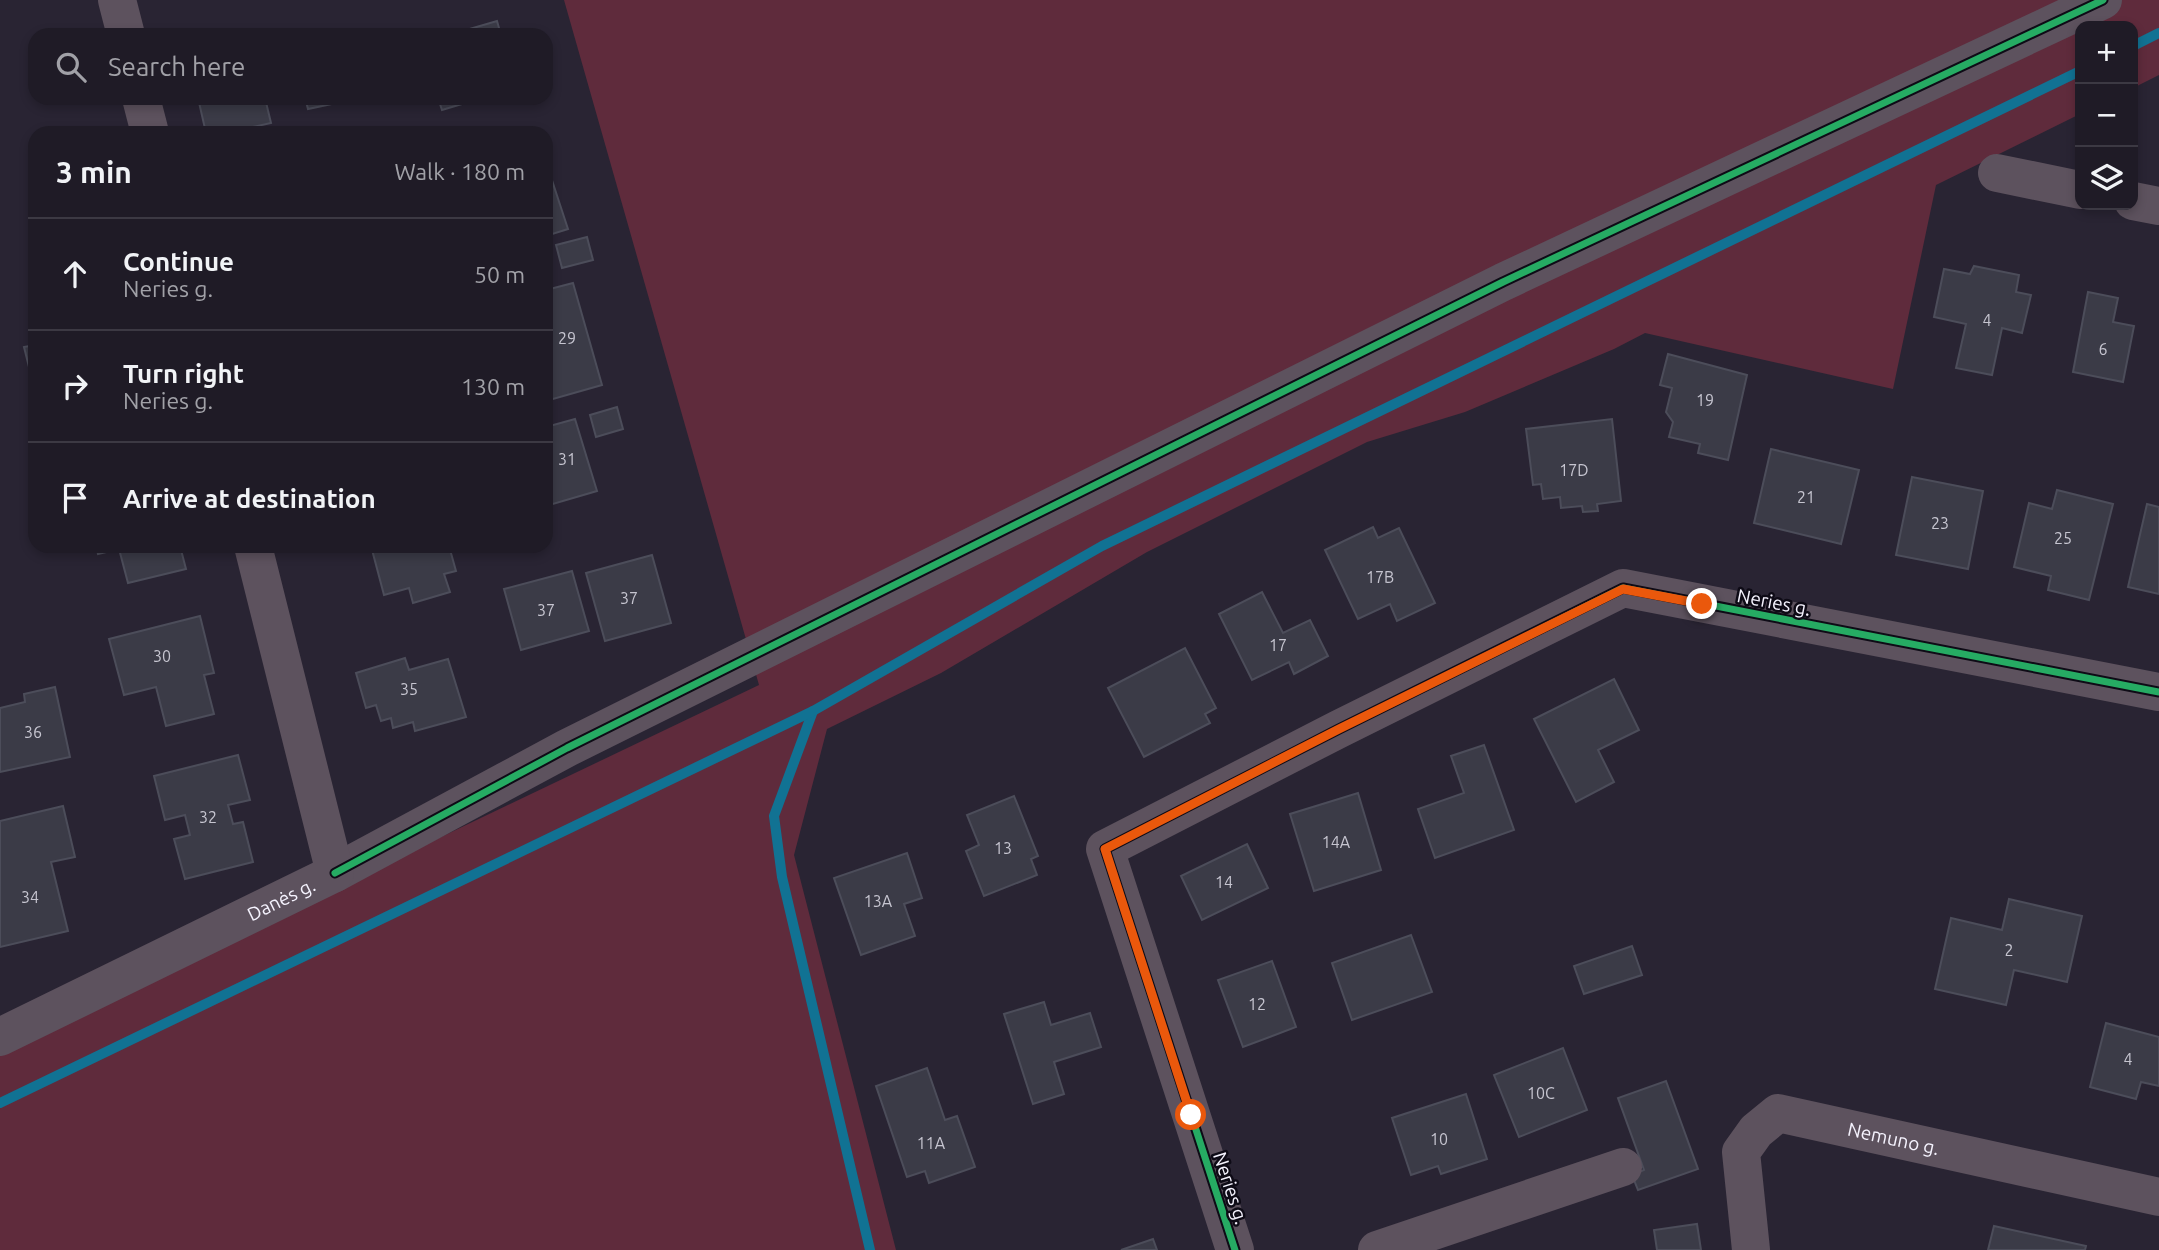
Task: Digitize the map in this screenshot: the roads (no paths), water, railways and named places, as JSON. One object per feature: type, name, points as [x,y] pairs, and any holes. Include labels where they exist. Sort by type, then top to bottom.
[{"type":"street","points":[[117,0],[124,28]]},
{"type":"street","points":[[335,873],[567,748],[1490,288],[2103,0]]},
{"type":"street","points":[[143,105],[148,126]]},
{"type":"street","points":[[1997,173],[2075,189]]},
{"type":"street","points":[[2138,202],[2159,206]]},
{"type":"street","name":"Danės g.","points":[[0,1037],[335,873],[255,553]]},
{"type":"street","name":"Neries g.","points":[[1235,1250],[1105,849],[1339,729],[1623,589],[2159,692]]},
{"type":"street","name":"Nemuno g.","points":[[1751,1250],[1741,1152],[1756,1131],[1778,1113],[2159,1197]]},
{"type":"street","points":[[1377,1250],[1623,1167]]},
{"type":"waterway","points":[[2138,44],[2159,33]]},
{"type":"waterway","points":[[0,1103],[813,711],[1102,546],[2075,73]]},
{"type":"waterway","points":[[813,711],[774,816],[782,877],[870,1250]]}]
